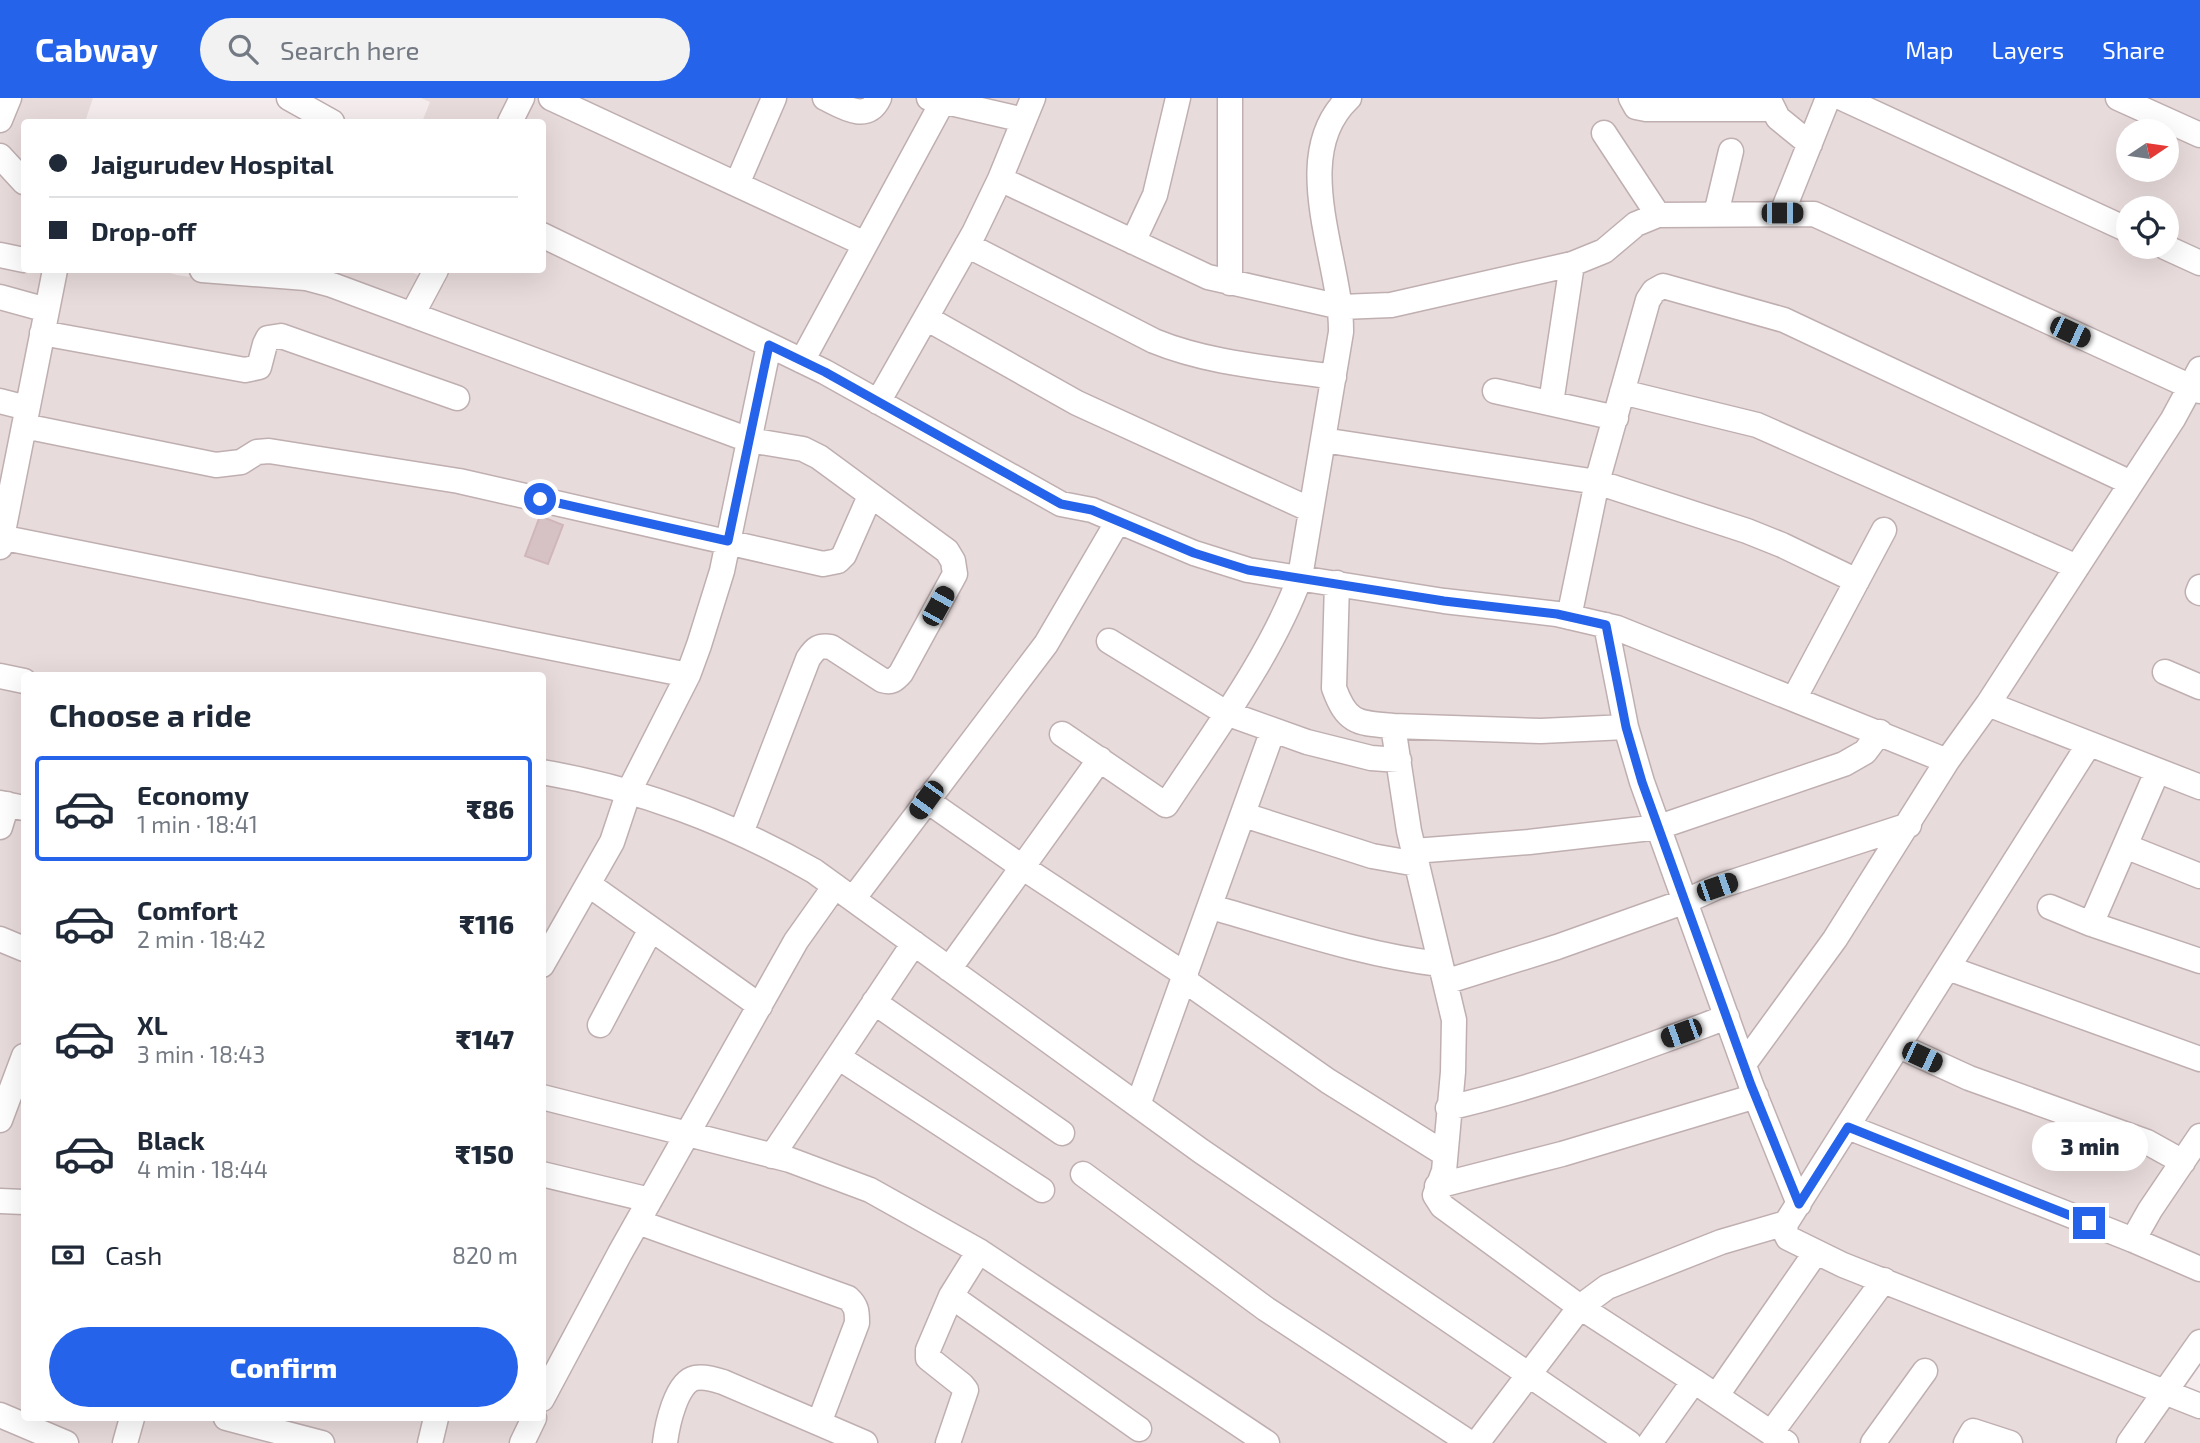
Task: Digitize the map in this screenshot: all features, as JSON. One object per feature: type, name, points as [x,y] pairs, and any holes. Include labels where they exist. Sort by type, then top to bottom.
[{"type":"street","points":[[0,120],[9,98]]},
{"type":"street","points":[[289,98],[327,119]]},
{"type":"street","points":[[512,119],[522,98]]},
{"type":"street","points":[[551,98],[865,244]]},
{"type":"street","points":[[737,184],[774,98]]},
{"type":"street","points":[[825,98],[855,112],[866,111],[875,106],[879,98]]},
{"type":"street","points":[[1133,242],[1155,195],[1178,98]]},
{"type":"street","points":[[1230,98],[1230,283]]},
{"type":"street","points":[[1631,98],[1636,107],[1646,109],[1770,103],[1778,118],[1810,144]]},
{"type":"street","points":[[1782,213],[1828,98]]},
{"type":"street","points":[[1842,98],[2116,224]]},
{"type":"street","points":[[2118,98],[2200,135]]},
{"type":"street","points":[[1062,734],[1166,805],[1273,637],[1290,604],[1300,577],[1341,332],[1341,307],[1319,166],[1321,144],[1328,125],[1344,99]]},
{"type":"street","points":[[802,361],[865,244],[936,100],[1028,109],[1000,179],[967,246],[878,402]]},
{"type":"street","points":[[1604,133],[1658,215]]},
{"type":"street","points":[[1716,214],[1731,151]]},
{"type":"street","points":[[0,156],[21,179]]},
{"type":"street","points":[[1000,179],[1208,277],[1341,307],[1391,305],[1413,301],[1572,264],[1604,251],[1636,224],[1658,215],[1814,214],[2197,383],[1988,704],[1947,761],[1835,939],[1744,1064]]},
{"type":"street","points":[[546,237],[802,361],[1061,504],[1092,510],[1194,553],[1248,570],[1444,601],[1569,617],[1606,625],[1795,697],[1947,761]]},
{"type":"street","points":[[967,246],[1154,341],[1175,349],[1201,356],[1334,377]]},
{"type":"street","points":[[2179,253],[2200,263]]},
{"type":"street","points":[[0,255],[21,259]]},
{"type":"street","points":[[1551,404],[1572,264]]},
{"type":"street","points":[[54,273],[1,541],[669,669],[688,675]]},
{"type":"street","points":[[241,273],[306,278],[332,285],[749,440],[803,449],[819,457],[947,551],[953,561],[955,574],[901,673],[894,680],[882,680],[831,647],[814,649],[741,833]]},
{"type":"street","points":[[412,315],[434,273]]},
{"type":"street","points":[[1569,617],[1597,482],[1648,300],[1654,291],[1663,286],[1784,320],[2132,483]]},
{"type":"street","points":[[0,297],[45,322],[245,370],[258,367],[268,338],[282,336],[457,398]]},
{"type":"street","points":[[926,318],[1077,403],[1311,510]]},
{"type":"street","points":[[546,950],[554,921],[588,884],[612,842],[629,791],[688,675],[712,609],[769,345]]},
{"type":"street","points":[[1495,391],[1616,418]]},
{"type":"street","points":[[1622,392],[1726,416],[1768,429],[2077,568]]},
{"type":"street","points":[[0,401],[26,417],[216,465],[241,462],[257,453],[269,452],[436,477],[831,564],[844,555],[870,496]]},
{"type":"street","points":[[1323,440],[1597,482],[1782,544],[1857,581]]},
{"type":"street","points":[[546,1392],[796,941],[844,893],[926,800],[992,718],[1046,645],[1118,521]]},
{"type":"street","points":[[1795,697],[1884,530]]},
{"type":"street","points":[[1337,583],[1334,688],[1340,703],[1353,720],[1393,726],[1541,731],[1626,727]]},
{"type":"street","points":[[2200,587],[2200,593]]},
{"type":"street","points":[[1606,625],[1626,727],[1642,782],[1756,1096],[1793,1214]]},
{"type":"street","points":[[1109,640],[1226,713],[1307,742],[1371,758],[1399,760]]},
{"type":"street","points":[[2165,672],[2200,687]]},
{"type":"street","points":[[0,676],[21,680]]},
{"type":"street","points":[[1988,704],[2200,787]]},
{"type":"street","points":[[1393,726],[1415,858],[1454,1020],[1453,1072],[1444,1171],[1435,1195],[1442,1206],[1580,1307],[1717,1395],[1778,1438],[1884,1280]]},
{"type":"street","points":[[1139,1105],[1273,730]]},
{"type":"street","points":[[1244,815],[1373,856],[1415,858],[1659,827],[1844,764],[1866,751],[1880,732]]},
{"type":"street","points":[[2089,744],[1793,1214],[1785,1232],[1788,1238],[1815,1252],[2200,1406]]},
{"type":"street","points":[[949,969],[1100,759]]},
{"type":"street","points":[[2091,924],[2157,772]]},
{"type":"street","points":[[546,773],[629,791],[695,813],[764,842],[844,893],[1201,1151],[1529,1374],[1618,1440]]},
{"type":"street","points":[[926,800],[1185,977],[1328,1081],[1445,1154]]},
{"type":"street","points":[[1211,907],[1395,957],[1443,973],[1557,947],[1729,883],[1909,825]]},
{"type":"street","points":[[2125,846],[2200,876]]},
{"type":"street","points":[[588,884],[760,1006]]},
{"type":"street","points":[[2050,906],[2091,924],[2200,961]]},
{"type":"street","points":[[600,1025],[651,929]]},
{"type":"street","points":[[0,939],[21,948]]},
{"type":"street","points":[[772,1156],[914,943]]},
{"type":"street","points":[[1948,968],[2200,1059]]},
{"type":"street","points":[[874,1002],[1062,1133]]},
{"type":"street","points":[[1448,1108],[1568,1075],[1727,1017]]},
{"type":"street","points":[[1899,1046],[1969,1078],[2147,1142],[2182,1162]]},
{"type":"street","points":[[838,1057],[1042,1190]]},
{"type":"street","points":[[0,1120],[17,1096],[21,1073]]},
{"type":"street","points":[[1437,1186],[1562,1154],[1756,1096]]},
{"type":"street","points":[[546,1098],[790,1160],[870,1190],[979,1251],[1267,1443]]},
{"type":"street","points":[[1848,1127],[2200,1269]]},
{"type":"street","points":[[2133,1240],[2200,1136]]},
{"type":"street","points":[[1083,1174],[1266,1309],[1470,1443]]},
{"type":"street","points":[[546,1175],[650,1200]]},
{"type":"street","points":[[0,1200],[21,1202]]},
{"type":"street","points":[[1477,1443],[1580,1307],[1607,1287],[1793,1214]]},
{"type":"street","points":[[638,1222],[848,1298],[854,1303],[857,1312],[856,1324],[819,1423]]},
{"type":"street","points":[[952,1442],[965,1390],[962,1384],[928,1358],[928,1350],[951,1296],[979,1251]]},
{"type":"street","points":[[1717,1395],[1815,1252]]},
{"type":"street","points":[[951,1296],[1139,1429]]},
{"type":"street","points":[[2129,1443],[2200,1342]]},
{"type":"street","points":[[1873,1443],[1925,1371]]},
{"type":"street","points":[[665,1443],[677,1394],[687,1382],[705,1377],[723,1381],[865,1443]]},
{"type":"street","points":[[1650,1443],[1694,1381]]},
{"type":"street","points":[[1,1418],[66,1443]]},
{"type":"street","points":[[125,1443],[131,1421]]},
{"type":"street","points":[[238,1421],[322,1443]]},
{"type":"street","points":[[430,1443],[435,1421]]},
{"type":"street","points":[[522,1443],[533,1421]]},
{"type":"street","points":[[1966,1443],[1973,1431],[2010,1443]]},
{"type":"shaded area","points":[[0,98],[93,98],[86,119],[21,119],[21,273],[170,273],[257,287],[262,273],[413,273],[443,286],[450,273],[546,273],[546,119],[423,119],[430,102],[421,98],[2200,98],[2200,1328],[2120,1443],[0,1443]]},
{"type":"shaded area","points":[[2165,1405],[2200,1415],[2200,1443],[2138,1443]]},
{"type":"building","points":[[540,516],[563,525],[548,564],[525,556]]},
{"type":"route","points":[[540,499],[728,541],[769,345],[825,372],[1061,504],[1092,510],[1194,553],[1248,570],[1444,601],[1557,614],[1606,625],[1626,727],[1642,782],[1751,1085],[1799,1204],[1848,1127],[2089,1223]]}]
